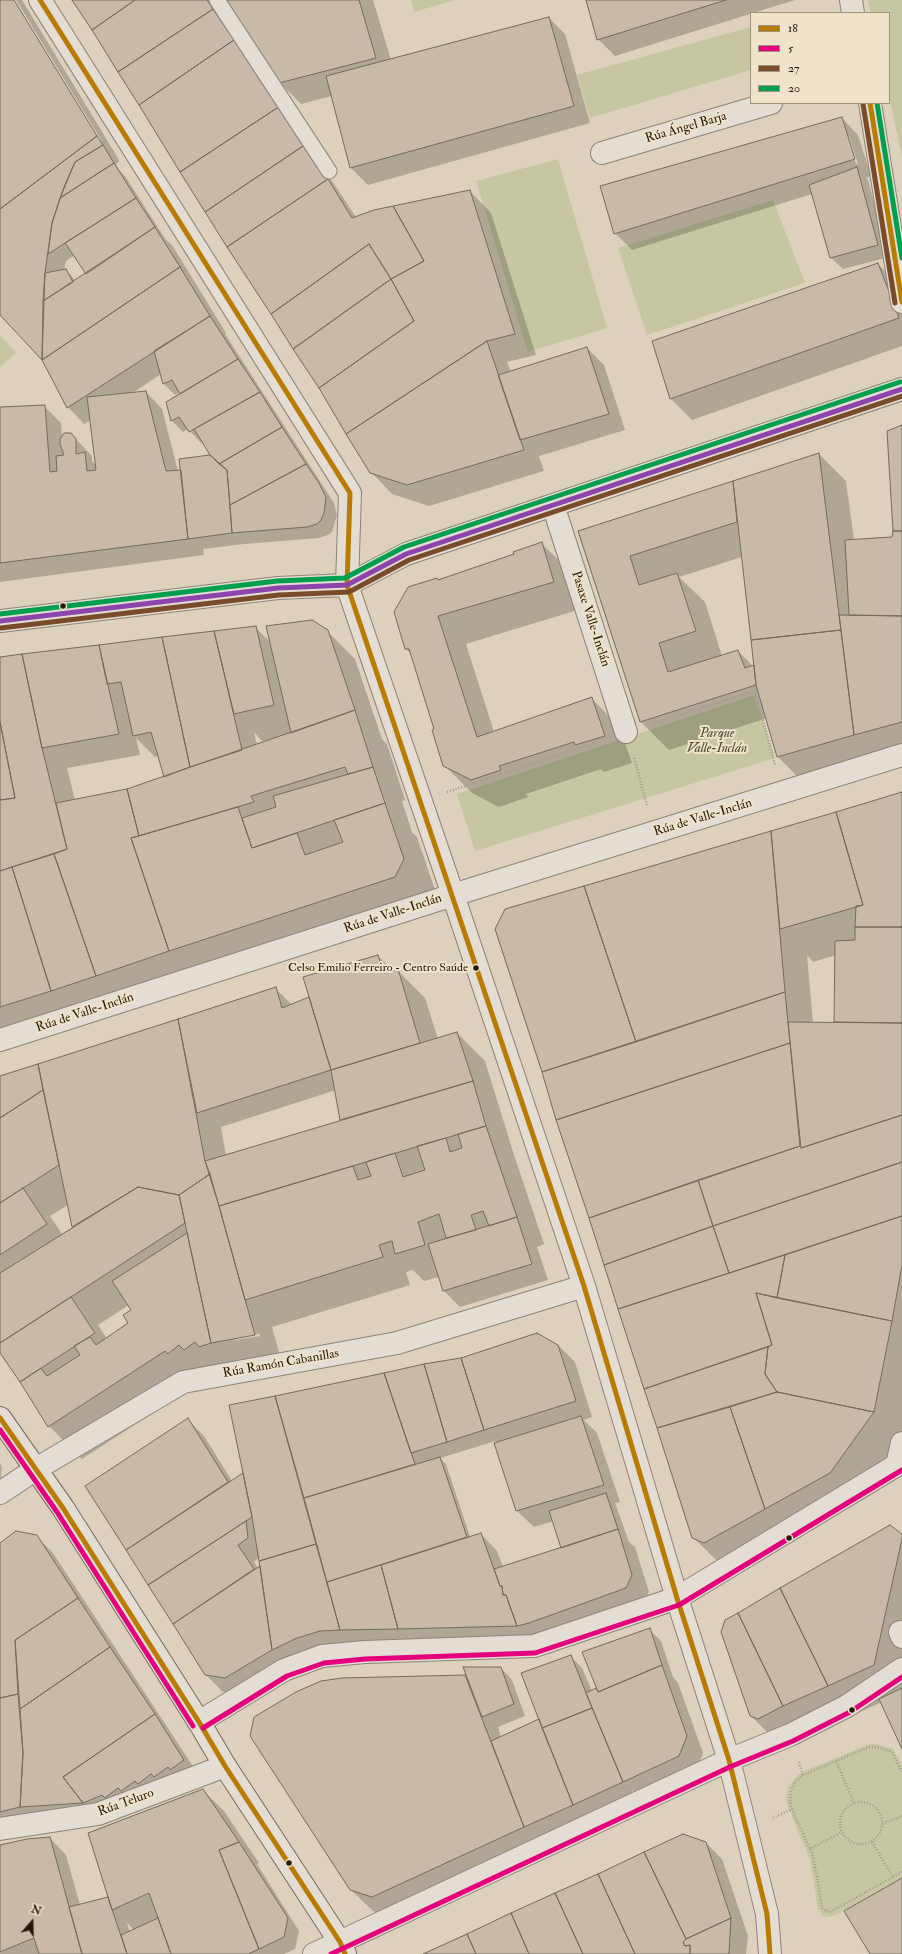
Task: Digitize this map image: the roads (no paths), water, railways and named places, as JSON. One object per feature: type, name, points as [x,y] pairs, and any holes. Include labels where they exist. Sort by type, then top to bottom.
[{"type":"street","points":[[40,0],[350,493],[346,585],[453,895],[584,1286],[677,1598],[729,1760],[767,1914],[770,1954]]},
{"type":"street","points":[[850,0],[853,12]]},
{"type":"street","name":"Rúa Ángel Barja","points":[[602,153],[768,104]]},
{"type":"street","points":[[870,104],[902,302]]},
{"type":"street","points":[[0,621],[278,588],[346,585],[406,554],[902,388]]},
{"type":"street","name":"Pasaxe Valle-Inclán","points":[[553,505],[626,732]]},
{"type":"street","name":"Rúa de Valle-Inclán","points":[[0,1040],[453,895],[902,755]]},
{"type":"street","name":"Rúa Ramón Cabanillas","points":[[0,1493],[36,1469],[183,1382],[397,1342],[584,1286]]},
{"type":"street","points":[[0,1418],[63,1508],[199,1722],[225,1766],[343,1948]]},
{"type":"street","points":[[199,1722],[284,1670],[322,1656],[365,1652],[534,1646],[677,1598],[899,1463],[902,1443]]},
{"type":"street","points":[[314,1954],[343,1948],[729,1760],[790,1735],[847,1706],[902,1669]]},
{"type":"street","name":"Rúa Teluro","points":[[0,1829],[98,1814],[225,1766]]},
{"type":"lane","points":[[217,0],[329,171]]},
{"type":"place","name":"Celso Emilio Ferreiro - Centro Saúde","points":[[476,968]]},
{"type":"park label","name":"Parque Valle-Inclán","points":[[717,742]]}]
